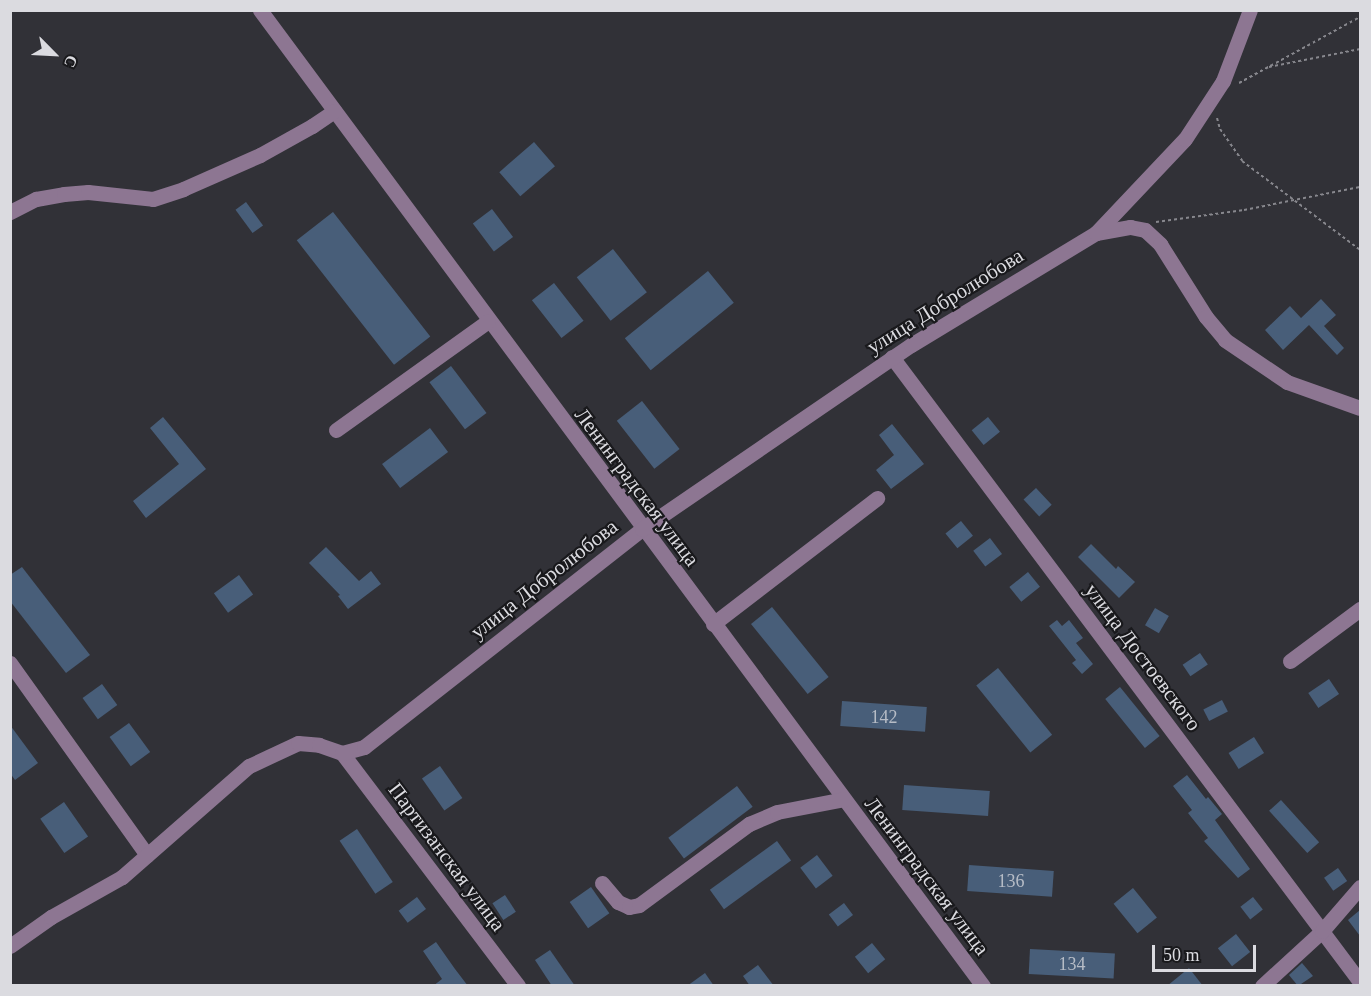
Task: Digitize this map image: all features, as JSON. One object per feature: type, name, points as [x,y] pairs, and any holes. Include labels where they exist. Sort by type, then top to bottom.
[{"type":"street","name":"Ленинградская улица","points":[[260,10],[642,529],[983,986]]},
{"type":"street","name":"улица Добролюбова","points":[[342,753],[364,747],[642,529],[892,357],[1096,233],[1185,139],[1214,96],[1229,83],[1250,10]]},
{"type":"street","points":[[10,213],[36,199],[64,194],[88,192],[153,199],[183,189],[260,155],[334,111]]},
{"type":"street","points":[[1096,233],[1130,227],[1144,230],[1154,238],[1186,282],[1206,317],[1225,340],[1287,382],[1360,408]]},
{"type":"street","points":[[336,430],[488,321]]},
{"type":"street","name":"улица Достоевского","points":[[892,357],[1360,982]]},
{"type":"street","points":[[713,624],[877,498]]},
{"type":"street","points":[[1290,661],[1360,609]]},
{"type":"street","points":[[10,663],[147,855]]},
{"type":"street","points":[[10,946],[51,917],[122,877],[249,766],[298,743],[319,745],[342,753]]},
{"type":"street","name":"Партизанская улица","points":[[342,753],[518,986]]},
{"type":"street","points":[[602,883],[618,902],[629,907],[639,905],[749,824],[777,812],[844,799]]},
{"type":"street","points":[[1262,986],[1322,931],[1360,888]]},
{"type":"path","points":[[1229,83],[1265,68],[1360,17]]},
{"type":"path","points":[[1265,68],[1360,49]]},
{"type":"path","points":[[1214,96],[1220,129],[1242,161],[1360,250]]},
{"type":"path","points":[[1130,227],[1244,210],[1360,187]]},
{"type":"building","points":[[534,142],[555,166],[520,196],[499,172]]},
{"type":"building","points":[[246,202],[263,225],[253,233],[235,210]]},
{"type":"building","points":[[492,209],[513,237],[494,251],[473,223]]},
{"type":"building","points":[[333,212],[430,337],[394,365],[297,240]]},
{"type":"building","points":[[613,249],[647,292],[611,321],[577,277]]},
{"type":"building","points":[[708,271],[734,303],[651,370],[625,338]]},
{"type":"building","points":[[554,283],[584,321],[561,338],[532,300]]},
{"type":"building","points":[[1321,299],[1336,315],[1324,326],[1344,348],[1337,355],[1309,325],[1283,350],[1265,330],[1290,306],[1301,318]]},
{"type":"building","points":[[451,366],[487,413],[465,429],[429,382]]},
{"type":"building","points":[[642,401],[680,449],[654,469],[617,421]]},
{"type":"building","points":[[163,417],[206,469],[146,518],[133,501],[179,464],[150,428]]},
{"type":"building","points":[[988,417],[1000,432],[984,445],[972,430]]},
{"type":"building","points":[[892,424],[924,464],[891,489],[876,470],[894,455],[879,435]]},
{"type":"building","points":[[430,428],[448,452],[400,488],[382,464]]},
{"type":"building","points":[[1036,488],[1052,505],[1039,516],[1024,500]]},
{"type":"building","points":[[961,521],[973,536],[957,548],[945,534]]},
{"type":"building","points":[[990,538],[1002,554],[985,567],[973,551]]},
{"type":"building","points":[[1091,544],[1116,569],[1118,566],[1135,582],[1119,598],[1078,557]]},
{"type":"building","points":[[326,547],[359,581],[371,571],[381,584],[348,609],[338,596],[340,595],[309,563]]},
{"type":"building","points":[[22,567],[90,655],[66,673],[10,601],[10,575]]},
{"type":"building","points":[[1028,572],[1040,587],[1021,602],[1009,587]]},
{"type":"building","points":[[239,575],[253,594],[228,613],[214,593]]},
{"type":"building","points":[[772,607],[829,677],[808,694],[751,624]]},
{"type":"building","points":[[1155,608],[1169,616],[1159,633],[1145,625]]},
{"type":"building","points":[[1057,620],[1062,626],[1069,620],[1083,638],[1076,643],[1093,664],[1082,674],[1072,663],[1076,660],[1049,626]]},
{"type":"building","points":[[1200,653],[1208,665],[1190,676],[1183,665]]},
{"type":"building","points":[[998,668],[1052,735],[1030,752],[976,686]]},
{"type":"building","points":[[1329,679],[1339,694],[1318,708],[1308,693]]},
{"type":"building","points":[[102,684],[117,705],[98,719],[83,698]]},
{"type":"building","points":[[1120,687],[1160,736],[1145,748],[1105,699]]},
{"type":"building","points":[[1222,700],[1228,712],[1209,721],[1203,710]]},
{"type":"building","points":[[842,701],[927,707],[925,732],[840,726]]},
{"type":"building","points":[[129,723],[150,752],[131,766],[110,737]]},
{"type":"building","points":[[10,725],[38,763],[15,780],[10,773]]},
{"type":"building","points":[[1254,737],[1264,753],[1239,769],[1229,753]]},
{"type":"building","points":[[440,766],[462,798],[444,811],[422,779]]},
{"type":"building","points":[[1187,775],[1206,799],[1208,797],[1222,814],[1215,820],[1250,869],[1238,878],[1204,841],[1208,838],[1188,813],[1192,810],[1173,786]]},
{"type":"building","points":[[904,785],[990,791],[988,816],[902,810]]},
{"type":"building","points":[[737,786],[753,807],[684,859],[668,838]]},
{"type":"building","points":[[1281,800],[1319,842],[1307,853],[1269,811]]},
{"type":"building","points":[[64,802],[88,836],[64,853],[40,819]]},
{"type":"building","points":[[357,829],[393,882],[375,894],[340,841]]},
{"type":"building","points":[[777,841],[791,860],[724,909],[710,890]]},
{"type":"building","points":[[817,855],[833,876],[816,888],[800,868]]},
{"type":"building","points":[[969,865],[1054,871],[1052,897],[967,891]]},
{"type":"building","points":[[1338,868],[1347,881],[1333,891],[1324,878]]},
{"type":"building","points":[[591,887],[609,913],[588,928],[570,902]]},
{"type":"building","points":[[1133,888],[1157,918],[1137,933],[1114,904]]},
{"type":"building","points":[[505,895],[516,912],[503,920],[492,903]]},
{"type":"building","points":[[417,897],[426,909],[408,923],[399,911]]},
{"type":"building","points":[[1253,897],[1263,910],[1250,919],[1240,907]]},
{"type":"building","points":[[844,903],[853,915],[838,926],[829,914]]},
{"type":"building","points":[[1360,910],[1360,936],[1348,920]]},
{"type":"building","points":[[1236,934],[1250,952],[1232,966],[1218,948]]},
{"type":"building","points":[[436,942],[468,986],[433,986],[442,979],[423,951]]},
{"type":"building","points":[[872,943],[885,959],[868,973],[855,957]]},
{"type":"building","points":[[1030,949],[1115,953],[1114,978],[1029,974]]},
{"type":"building","points":[[550,950],[575,986],[552,986],[535,960]]},
{"type":"building","points":[[1302,963],[1313,976],[1298,986],[1289,975]]},
{"type":"building","points":[[758,965],[774,986],[750,986],[743,976]]},
{"type":"building","points":[[1189,968],[1203,986],[1167,986]]},
{"type":"building","points":[[705,973],[714,986],[687,986]]}]
